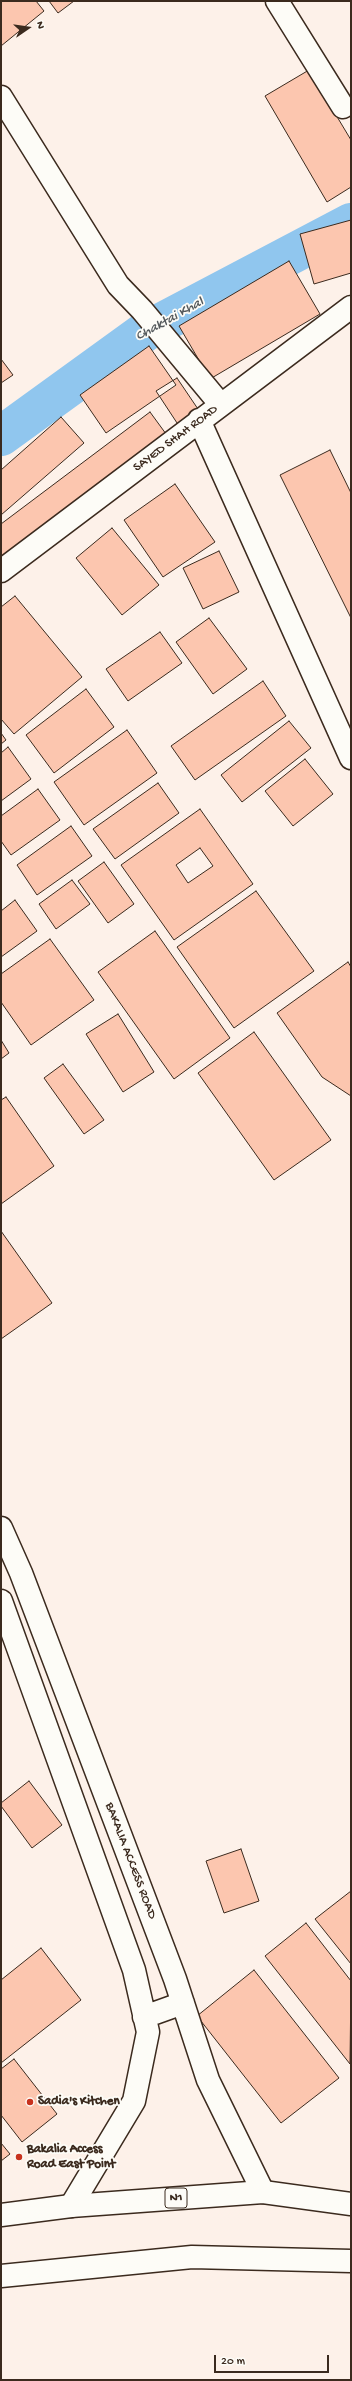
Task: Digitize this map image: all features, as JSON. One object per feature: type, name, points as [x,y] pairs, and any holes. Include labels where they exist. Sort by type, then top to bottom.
[{"type":"main road","points":[[277,1],[343,107]]},
{"type":"main road","points":[[1,97],[118,285],[142,310],[221,405]]},
{"type":"main road","name":"SAYED SHAH ROAD","points":[[1,571],[199,420],[351,307]]},
{"type":"main road","points":[[199,420],[351,758]]},
{"type":"main road","name":"BAKALIA ACCESS ROAD","points":[[1,1528],[21,1573],[183,2003],[208,2080],[263,2192]]},
{"type":"main road","points":[[1,1601],[134,1970],[148,2032],[134,2101],[71,2206]]},
{"type":"main road","points":[[144,2018],[183,2003]]},
{"type":"main road","name":"N1","points":[[1,2215],[71,2206],[263,2192],[351,2204]]},
{"type":"main road","points":[[1,2276],[192,2257],[351,2261]]},
{"type":"building","points":[[1,1],[36,1],[44,11],[1,46]]},
{"type":"building","points":[[49,1],[74,1],[58,13]]},
{"type":"building","points":[[309,70],[351,140],[351,187],[327,202],[265,96]]},
{"type":"building","points":[[351,220],[351,273],[314,284],[300,234]]},
{"type":"building","points":[[289,261],[320,314],[210,379],[179,326]]},
{"type":"building","points":[[149,346],[176,385],[106,433],[80,395]]},
{"type":"building","points":[[1,359],[13,375],[1,383]]},
{"type":"building","points":[[177,378],[200,412],[179,426],[156,391]]},
{"type":"building","points":[[150,412],[169,438],[1,566],[1,524]]},
{"type":"building","points":[[61,417],[84,443],[1,515],[1,470]]},
{"type":"building","points":[[330,450],[351,493],[351,618],[280,475]]},
{"type":"building","points":[[175,484],[215,542],[163,577],[124,520]]},
{"type":"building","points":[[112,528],[159,585],[122,615],[76,558]]},
{"type":"building","points":[[219,551],[239,592],[203,609],[183,568]]},
{"type":"building","points":[[15,596],[82,677],[14,734],[1,719],[1,607]]},
{"type":"building","points":[[209,618],[247,669],[213,694],[176,642]]},
{"type":"building","points":[[160,632],[182,663],[128,701],[106,669]]},
{"type":"building","points":[[263,681],[286,716],[195,780],[171,746]]},
{"type":"building","points":[[86,689],[114,727],[54,773],[26,735]]},
{"type":"building","points":[[289,721],[311,748],[242,802],[221,775]]},
{"type":"building","points":[[127,730],[157,773],[84,825],[54,782]]},
{"type":"building","points":[[1,733],[6,740],[1,744]]},
{"type":"building","points":[[8,747],[31,779],[1,801],[1,753]]},
{"type":"building","points":[[305,759],[333,794],[293,826],[265,791]]},
{"type":"building","points":[[158,783],[179,813],[115,859],[93,829]]},
{"type":"building","points":[[38,789],[60,820],[11,855],[1,841],[1,816]]},
{"type":"building","points":[[200,809],[253,884],[174,940],[121,865]],"holes":[[[200,848],[213,866],[188,883],[176,865]]]},
{"type":"building","points":[[71,826],[92,856],[37,895],[17,865]]},
{"type":"building","points":[[104,862],[134,904],[108,923],[78,881]]},
{"type":"building","points":[[72,880],[90,904],[56,929],[39,904]]},
{"type":"building","points":[[256,891],[314,971],[234,1028],[177,947]]},
{"type":"building","points":[[15,900],[37,931],[1,957],[1,911]]},
{"type":"building","points":[[155,931],[230,1038],[174,1079],[98,972]]},
{"type":"building","points":[[50,939],[94,1000],[31,1045],[1,1002],[1,974]]},
{"type":"building","points":[[348,962],[351,967],[351,1096],[322,1077],[277,1013]]},
{"type":"building","points":[[118,1014],[154,1072],[123,1092],[86,1034]]},
{"type":"building","points":[[254,1032],[331,1140],[274,1180],[198,1073]]},
{"type":"building","points":[[1,1040],[9,1053],[1,1059]]},
{"type":"building","points":[[63,1064],[104,1120],[84,1134],[44,1078]]},
{"type":"building","points":[[6,1097],[54,1166],[1,1204],[1,1100]]},
{"type":"building","points":[[1,1231],[52,1303],[1,1339]]},
{"type":"building","points":[[29,1781],[62,1825],[32,1848],[1,1806],[1,1803]]},
{"type":"building","points":[[241,1849],[259,1901],[224,1913],[206,1861]]},
{"type":"building","points":[[351,1891],[351,1964],[315,1919]]},
{"type":"building","points":[[306,1923],[351,1981],[350,2064],[265,1956]]},
{"type":"building","points":[[41,1948],[81,2000],[1,2063],[1,1980]]},
{"type":"building","points":[[254,1970],[339,2078],[281,2123],[197,2016]]},
{"type":"building","points":[[14,2059],[57,2114],[22,2142],[1,2115],[1,2069]]},
{"type":"building","points":[[1,2143],[10,2154],[1,2161]]},
{"type":"waterway","name":"Chaktai Khal","points":[[1,436],[146,331],[351,223]]},
{"type":"place","name":"Sadia's Kitchen","points":[[30,2102]]},
{"type":"place","name":"Bakalia Access Road East Point","points":[[19,2157]]}]
